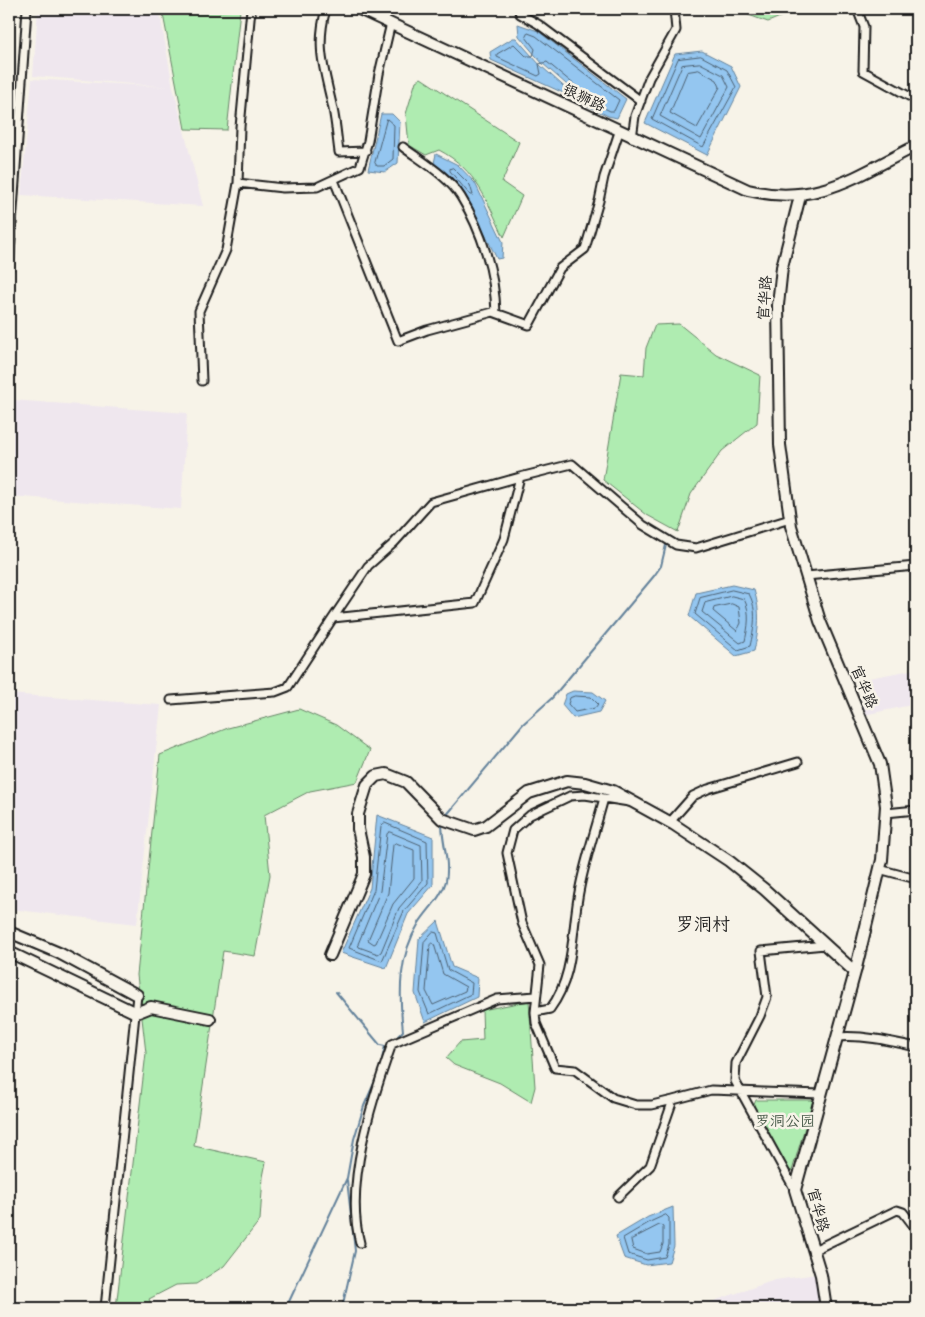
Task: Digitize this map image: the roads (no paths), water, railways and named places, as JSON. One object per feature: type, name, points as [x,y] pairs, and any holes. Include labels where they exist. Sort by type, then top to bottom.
[{"type":"main road","name":"银狮路","points":[[359,9],[619,132],[748,190],[770,196],[800,196]]},
{"type":"main road","points":[[800,196],[827,190],[916,146]]},
{"type":"main road","name":"官华路","points":[[800,196],[782,267],[778,305],[780,445],[790,519],[820,621],[880,764],[886,813],[880,869],[855,972],[795,1190],[821,1275],[826,1308]]},
{"type":"main road","points":[[330,955],[364,874],[364,857],[358,829],[358,814],[367,784],[376,776],[386,774],[406,782],[444,819],[474,830],[486,826],[529,793],[567,781],[585,783],[613,791],[670,822],[728,861],[855,972]]},
{"type":"main road","points":[[9,932],[59,953],[138,995]]},
{"type":"main road","points":[[9,952],[136,1013],[151,1007],[210,1019]]},
{"type":"street","points":[[9,268],[27,9]]},
{"type":"street","points":[[202,381],[199,311],[226,250],[238,183],[240,127],[250,9]]},
{"type":"street","points":[[326,9],[320,29],[322,68],[334,110],[339,152],[366,151]]},
{"type":"street","points":[[518,9],[520,14],[538,24],[641,101]]},
{"type":"street","points":[[632,138],[635,116],[649,78],[676,30],[674,9]]},
{"type":"street","points":[[857,9],[864,27],[863,71],[916,100]]},
{"type":"street","points":[[238,183],[283,188],[317,187],[360,166],[366,151],[379,74],[391,23]]},
{"type":"street","points":[[334,180],[398,341],[427,330],[496,313],[529,325],[560,268],[584,249],[619,132]]},
{"type":"street","points":[[403,148],[444,178],[461,197],[483,246],[495,286],[496,313]]},
{"type":"street","points":[[171,700],[275,692],[288,687],[368,566],[394,543],[431,502],[572,464],[643,525],[676,545],[696,548],[790,519]]},
{"type":"street","points":[[333,618],[475,603],[504,539],[520,477]]},
{"type":"street","points":[[806,576],[916,566]]},
{"type":"street","points":[[670,822],[693,796],[708,788],[798,762]]},
{"type":"street","points":[[634,802],[570,796],[530,815],[513,830],[507,853],[522,923],[540,965],[536,996],[536,1024],[555,1068],[575,1070],[613,1098],[636,1105],[652,1105],[711,1090],[821,1094]]},
{"type":"street","points":[[535,1012],[550,1009],[559,997],[568,971],[580,886],[604,798]]},
{"type":"street","points":[[886,813],[916,810]]},
{"type":"street","points":[[880,869],[916,879]]},
{"type":"street","points":[[795,1190],[735,1081],[736,1063],[760,1016],[767,997],[761,951],[825,944]]},
{"type":"street","points":[[105,1308],[138,995]]},
{"type":"street","points":[[360,1243],[354,1205],[363,1140],[392,1044],[497,999],[536,996]]},
{"type":"street","points":[[837,1037],[868,1036],[916,1047]]},
{"type":"street","points":[[618,1197],[650,1166],[673,1100]]},
{"type":"street","points":[[814,1250],[897,1210],[903,1212],[916,1229]]},
{"type":"water","points":[[518,24],[538,31],[626,99],[617,118],[608,116],[575,99],[577,96],[574,91],[542,63],[519,36]]},
{"type":"water","points":[[516,38],[540,65],[572,94],[570,96],[491,60],[490,52]]},
{"type":"water","points":[[702,51],[731,66],[741,87],[707,155],[645,123],[675,54]]},
{"type":"water","points":[[381,114],[392,114],[400,122],[398,163],[385,172],[368,170]]},
{"type":"water","points":[[436,154],[458,165],[475,183],[503,242],[502,258],[497,259],[463,197],[434,163]]},
{"type":"water","points":[[732,585],[754,590],[758,613],[758,628],[754,651],[736,656],[689,616],[696,593]]},
{"type":"water","points":[[573,691],[593,692],[605,701],[599,712],[573,718],[562,705],[566,694]]},
{"type":"water","points":[[377,815],[433,837],[433,885],[408,914],[386,968],[341,953],[370,888]]},
{"type":"water","points":[[438,921],[452,967],[478,978],[477,997],[425,1022],[415,993],[419,939]]},
{"type":"water","points":[[673,1207],[674,1246],[669,1262],[646,1265],[624,1258],[616,1236],[648,1217]]},
{"type":"waterway","points":[[445,817],[523,724],[552,698],[654,576],[661,566],[666,545]]},
{"type":"waterway","points":[[398,1036],[403,1031],[401,989],[407,949],[419,923],[438,898],[446,881],[447,866],[442,823]]},
{"type":"waterway","points":[[336,992],[380,1045],[385,1046],[380,1068]]},
{"type":"waterway","points":[[286,1308],[347,1178],[354,1139],[364,1106],[379,1072]]},
{"type":"waterway","points":[[342,1308],[355,1251],[347,1180]]},
{"type":"district","name":"罗洞村","points":[[703,924]]},
{"type":"park label","name":"罗洞公园","points":[[785,1121]]}]
